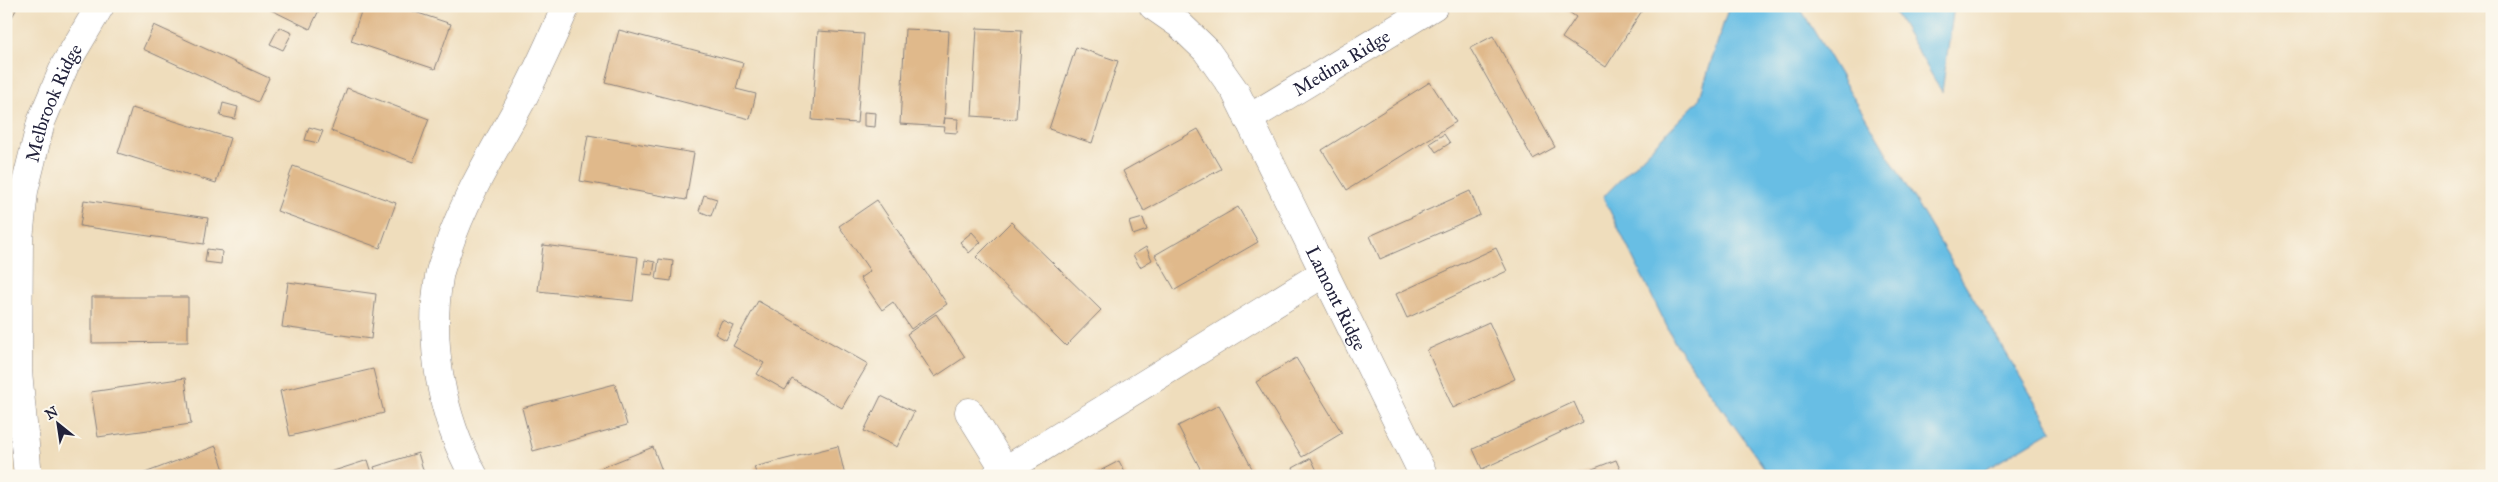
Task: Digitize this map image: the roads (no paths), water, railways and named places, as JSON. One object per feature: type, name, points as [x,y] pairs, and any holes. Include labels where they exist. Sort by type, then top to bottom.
[{"type":"street","name":"Melbrook Ridge","points":[[28,476],[18,371],[19,239],[24,191],[41,122],[66,65],[100,6]]},
{"type":"street","points":[[474,476],[463,456],[443,391],[434,336],[439,276],[455,226],[481,171],[524,96],[566,6]]},
{"type":"street","name":"Lamont Ridge","points":[[1153,6],[1178,24],[1206,50],[1235,91],[1424,476]]},
{"type":"street","name":"Medina Ridge","points":[[1248,120],[1434,6]]},
{"type":"street","points":[[969,412],[1001,473],[1324,273]]},
{"type":"water","points":[[1729,6],[1799,6],[2052,430],[1975,476],[1770,476],[1675,343],[1603,197],[1699,100]]},
{"type":"water","points":[[1891,6],[1954,6],[1942,92]]}]
